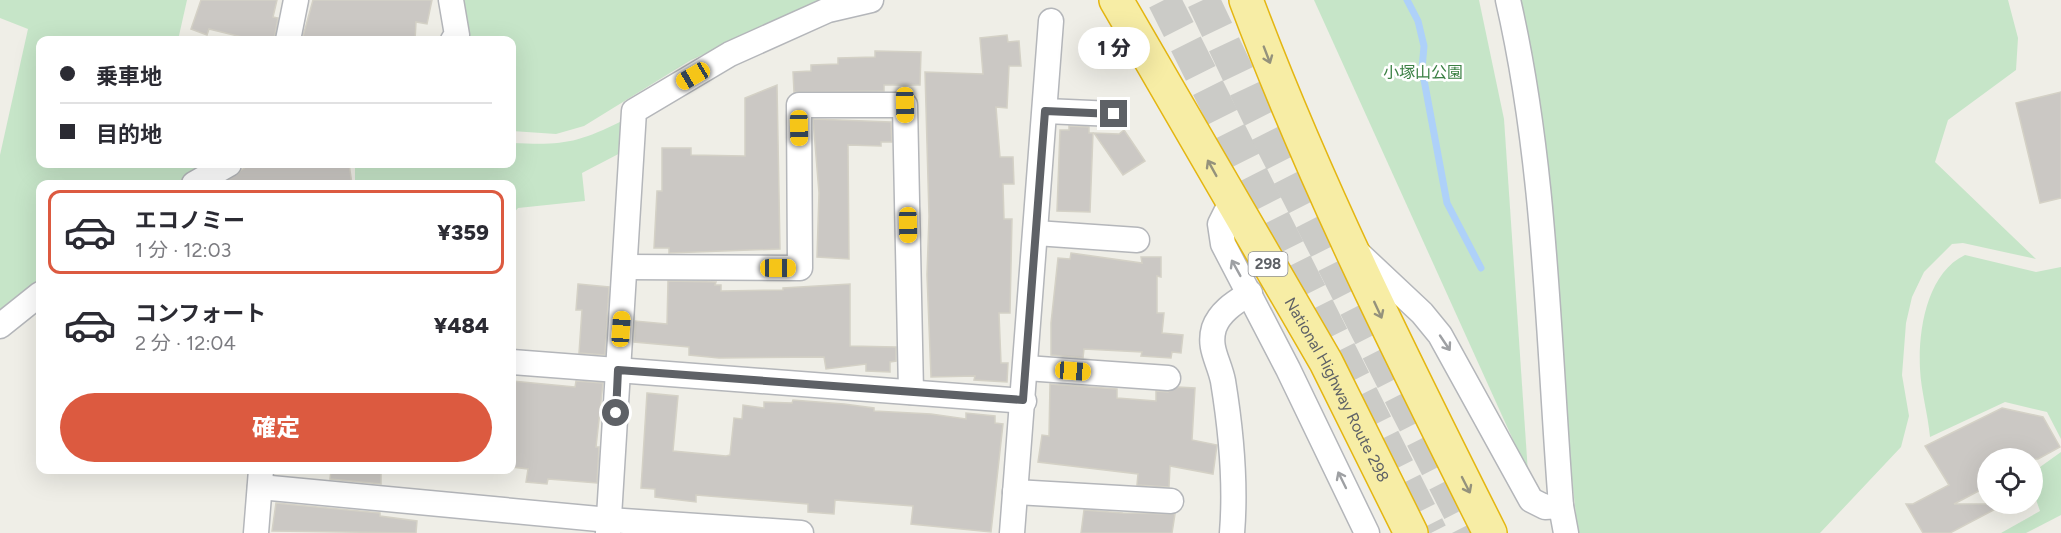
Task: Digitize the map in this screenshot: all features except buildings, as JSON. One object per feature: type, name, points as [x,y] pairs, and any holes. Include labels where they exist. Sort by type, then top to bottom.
[{"type":"highway","name":"National Highway Route 298","points":[[1116,0],[1231,202],[1326,362],[1411,533]]},
{"type":"highway","points":[[1246,0],[1293,122],[1346,241],[1490,533]]},
{"type":"street","points":[[289,36],[296,0]]},
{"type":"street","points":[[451,0],[456,36]]},
{"type":"street","points":[[609,526],[634,111],[730,54],[828,10],[871,0]]},
{"type":"street","points":[[1508,0],[1521,57],[1530,121],[1561,506],[1566,533]]},
{"type":"street","points":[[1012,533],[1051,21]]},
{"type":"street","points":[[625,267],[800,268],[799,105],[905,105],[911,392]]},
{"type":"street","points":[[1045,111],[1114,114]]},
{"type":"street","points":[[201,180],[222,168]]},
{"type":"street","points":[[1231,202],[1220,224],[1223,244],[1250,293],[1367,533]]},
{"type":"street","points":[[1036,233],[1137,240]]},
{"type":"street","points":[[1346,241],[1422,313],[1440,335],[1531,500],[1545,507],[1561,506]]},
{"type":"street","points":[[1232,533],[1235,498],[1222,379],[1211,345],[1215,326],[1224,312],[1250,293]]},
{"type":"street","points":[[0,326],[36,297]]},
{"type":"street","points":[[516,362],[1023,400]]},
{"type":"street","points":[[1026,368],[1168,378]]},
{"type":"street","points":[[256,533],[260,478],[609,526],[801,533]]},
{"type":"street","points":[[1015,492],[1171,501]]},
{"type":"green space","points":[[0,0],[187,0],[179,36],[36,36],[36,168],[206,168],[187,180],[36,180],[36,284],[0,313],[0,155],[28,29],[0,18]]},
{"type":"green space","points":[[462,0],[825,0],[691,60],[584,126],[556,134],[516,131],[516,36],[465,36]]},
{"type":"green space","name":"小塚山公園","points":[[1314,0],[1479,0],[1504,119],[1528,473]]},
{"type":"green space","points":[[1518,0],[2008,0],[2018,38],[2016,70],[1948,120],[1935,162],[2036,259],[1963,243],[1952,244],[1924,272],[1912,297],[1906,323],[1902,375],[1909,416],[1901,447],[1820,533],[1578,533]]},
{"type":"green space","points":[[622,121],[628,149],[582,173],[585,201],[518,208],[516,210],[516,180],[355,180],[355,168],[516,168],[516,143],[557,143],[580,139]]},
{"type":"green space","points":[[1965,255],[2036,272],[2061,267],[2061,439],[2047,412],[2005,402],[1930,437],[1920,369],[1923,321],[1934,289],[1942,275],[1952,263]]},
{"type":"green space","points":[[2061,452],[2061,515],[2026,533],[2001,533],[2035,514],[2043,514],[2043,465]]},
{"type":"waterway","points":[[1407,0],[1418,21],[1424,46],[1422,69],[1447,203],[1481,268]]},
{"type":"tunnel","points":[[1164,0],[1431,533]]},
{"type":"tunnel","points":[[1203,0],[1259,118],[1470,533]]},
{"type":"route","points":[[616,413],[618,370],[1023,400],[1045,111],[1114,114]]}]
